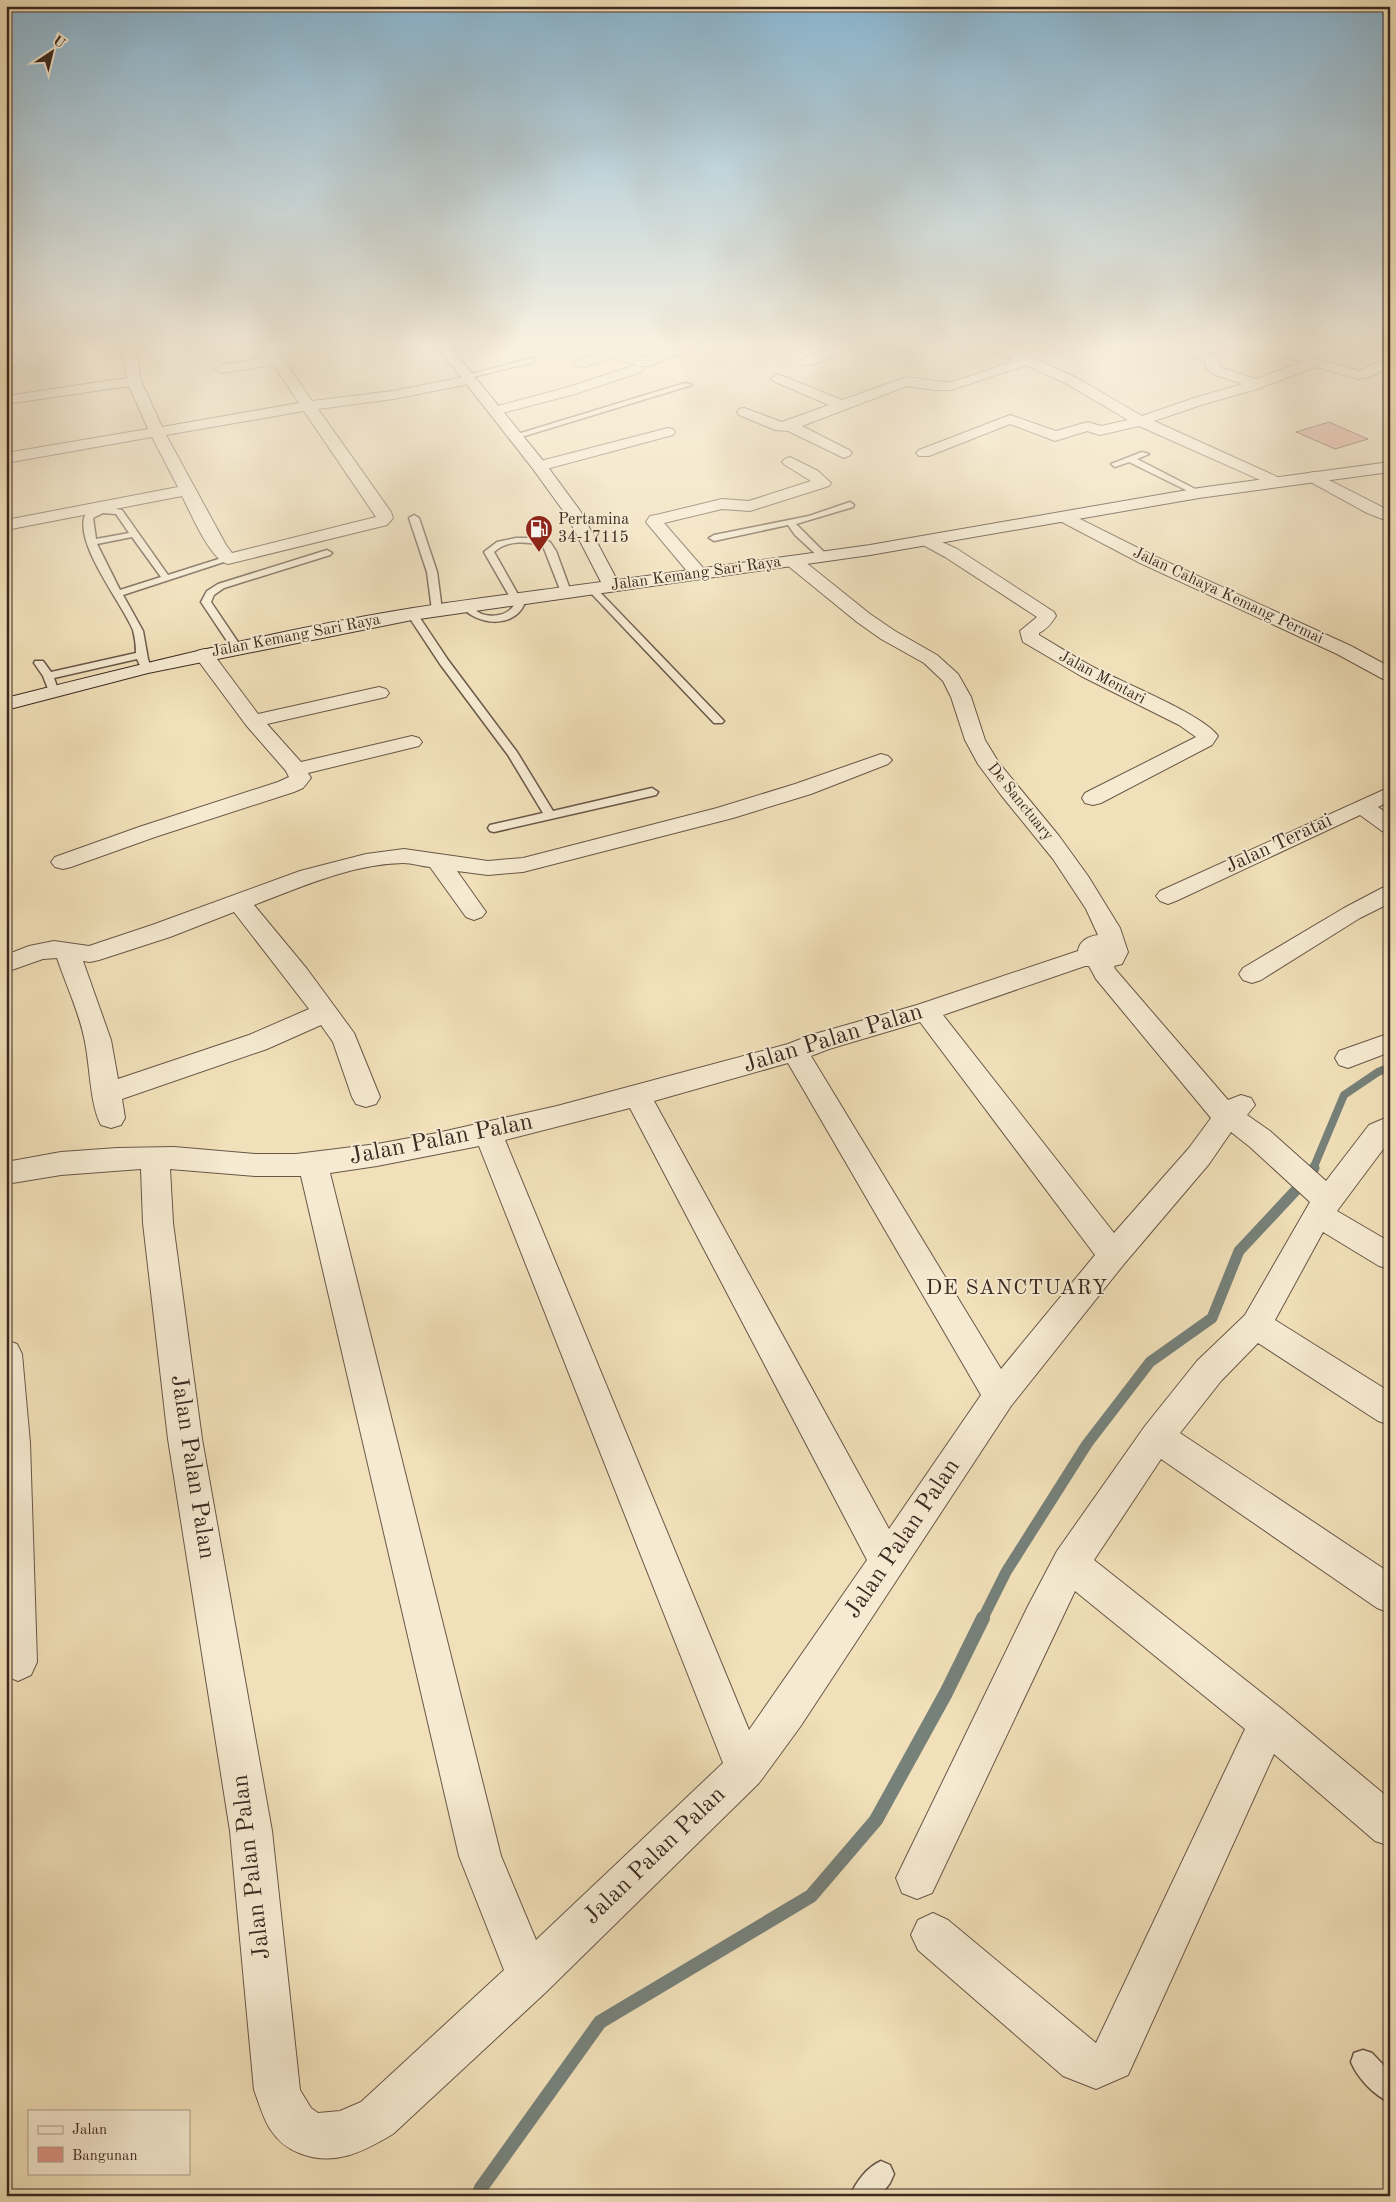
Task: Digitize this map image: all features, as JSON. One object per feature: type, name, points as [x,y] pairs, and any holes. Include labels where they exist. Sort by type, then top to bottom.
[{"type":"street","points":[[6,458],[75,447]]},
{"type":"street","points":[[166,447],[218,547],[228,559],[381,521],[385,518],[383,512],[337,447]]},
{"type":"street","points":[[524,447],[575,516],[611,585]]},
{"type":"street","points":[[539,466],[612,447]]},
{"type":"street","points":[[832,447],[844,453]]},
{"type":"street","points":[[924,454],[942,447]]},
{"type":"street","points":[[1199,447],[1276,482]]},
{"type":"street","points":[[698,573],[654,522],[722,504],[750,506],[823,483],[812,474],[790,462]]},
{"type":"street","name":"Jalan Kemang Sari Raya","points":[[6,704],[51,684],[143,662],[204,655],[412,614],[698,573],[818,558],[929,541],[1199,493],[1390,467]]},
{"type":"street","points":[[1312,477],[1372,510],[1390,517]]},
{"type":"street","points":[[6,525],[189,490]]},
{"type":"street","points":[[1372,510],[1390,506]]},
{"type":"street","name":"Jalan Cahaya Kemang Permai","points":[[1066,517],[1146,559],[1344,650],[1390,674]]},
{"type":"street","name":"Jalan Mentari","points":[[929,541],[951,553],[1047,616],[1042,624],[1029,631],[1030,638],[1088,672],[1186,721],[1208,736],[1206,740],[1197,746],[1093,798]]},
{"type":"street","name":"De Sanctuary","points":[[818,558],[850,592],[914,640],[922,652]]},
{"type":"street","name":"De Sanctuary","points":[[793,561],[889,636],[922,652],[943,669],[954,681],[964,700],[979,750],[1004,786],[1055,845],[1093,901],[1109,930],[1098,953]]},
{"type":"street","points":[[63,862],[146,832],[295,783],[300,778],[296,769],[253,721],[204,655]]},
{"type":"street","points":[[253,721],[379,693]]},
{"type":"street","points":[[296,769],[412,742]]},
{"type":"street","points":[[6,964],[38,952],[54,949],[90,954],[308,876],[366,861],[404,856],[488,868],[523,865],[726,813],[803,789],[881,760]]},
{"type":"street","name":"Jalan Teratai","points":[[1168,896],[1390,793]]},
{"type":"street","points":[[1362,806],[1390,826]]},
{"type":"street","points":[[437,860],[474,912]]},
{"type":"street","points":[[1252,974],[1352,913],[1390,893]]},
{"type":"street","points":[[239,902],[298,976],[345,1040],[366,1097]]},
{"type":"street","points":[[67,950],[98,1040],[108,1106],[325,1014]]},
{"type":"street","points":[[1098,953],[1105,973],[1219,1109],[1234,1111],[1318,1199],[1390,1257]]},
{"type":"street","name":"Jalan Palan Palan","points":[[1098,953],[926,1011],[820,1042],[795,1052],[637,1095],[430,1146],[313,1164],[256,1165],[155,1158],[158,1223],[185,1439],[251,1831],[277,2090],[286,2112],[299,2129],[317,2137],[339,2136],[356,2131],[377,2118],[529,1977],[746,1769],[786,1713],[999,1396],[1113,1256],[1199,1156],[1234,1111]]},
{"type":"street","points":[[926,1011],[1113,1256]]},
{"type":"street","points":[[1348,1058],[1390,1042]]},
{"type":"street","points":[[795,1052],[999,1396]]},
{"type":"street","points":[[637,1095],[887,1561]]},
{"type":"street","points":[[917,1878],[1040,1621],[1070,1564],[1157,1437],[1209,1371],[1256,1326],[1318,1199],[1379,1133],[1390,1126]]},
{"type":"street","points":[[488,1133],[746,1769]]},
{"type":"street","points":[[6,1174],[38,1166],[155,1158]]},
{"type":"street","points":[[313,1164],[480,1856],[529,1977]]},
{"type":"street","points":[[1256,1326],[1390,1410]]},
{"type":"street","points":[[6,1354],[13,1443],[18,1662]]},
{"type":"street","points":[[1157,1437],[1390,1595]]},
{"type":"street","points":[[1070,1564],[1268,1723],[1390,1826]]},
{"type":"street","points":[[933,1935],[1080,2060],[1096,2066],[1112,2059],[1268,1723]]},
{"type":"lane","points":[[1115,464],[1145,454]]},
{"type":"lane","points":[[1130,459],[1199,493]]},
{"type":"lane","points":[[714,538],[791,523],[850,505]]},
{"type":"lane","points":[[143,662],[139,634],[92,542],[88,519],[91,514],[110,510],[119,512],[166,578]]},
{"type":"lane","points":[[414,518],[432,572],[437,610]]},
{"type":"lane","points":[[791,523],[818,558]]},
{"type":"lane","points":[[92,542],[136,534]]},
{"type":"lane","points":[[516,599],[489,552],[492,548],[510,542],[532,541],[547,544],[566,592]]},
{"type":"lane","points":[[237,648],[206,602],[210,593],[220,586],[326,553]]},
{"type":"lane","points":[[117,594],[228,559]]},
{"type":"lane","points":[[591,588],[718,721]]},
{"type":"lane","points":[[412,614],[530,778],[549,814]]},
{"type":"lane","points":[[39,663],[51,684]]},
{"type":"lane","points":[[494,828],[652,792]]},
{"type":"lane","points":[[1363,2062],[1390,2090]]},
{"type":"lane","points":[[863,2196],[881,2174]]},
{"type":"waterway","points":[[1313,1169],[1344,1095],[1378,1072],[1390,1067]]},
{"type":"waterway","points":[[983,1618],[1006,1572],[1087,1444],[1150,1362],[1212,1318],[1239,1251],[1311,1174],[1314,1168]]},
{"type":"waterway","points":[[478,2196],[481,2188],[600,2022],[811,1896],[876,1820],[946,1693],[983,1618]]},
{"type":"place","name":"Pertamina 34-17115","points":[[539,553]]},
{"type":"district","name":"DE SANCTUARY","points":[[1017,1288]]}]
